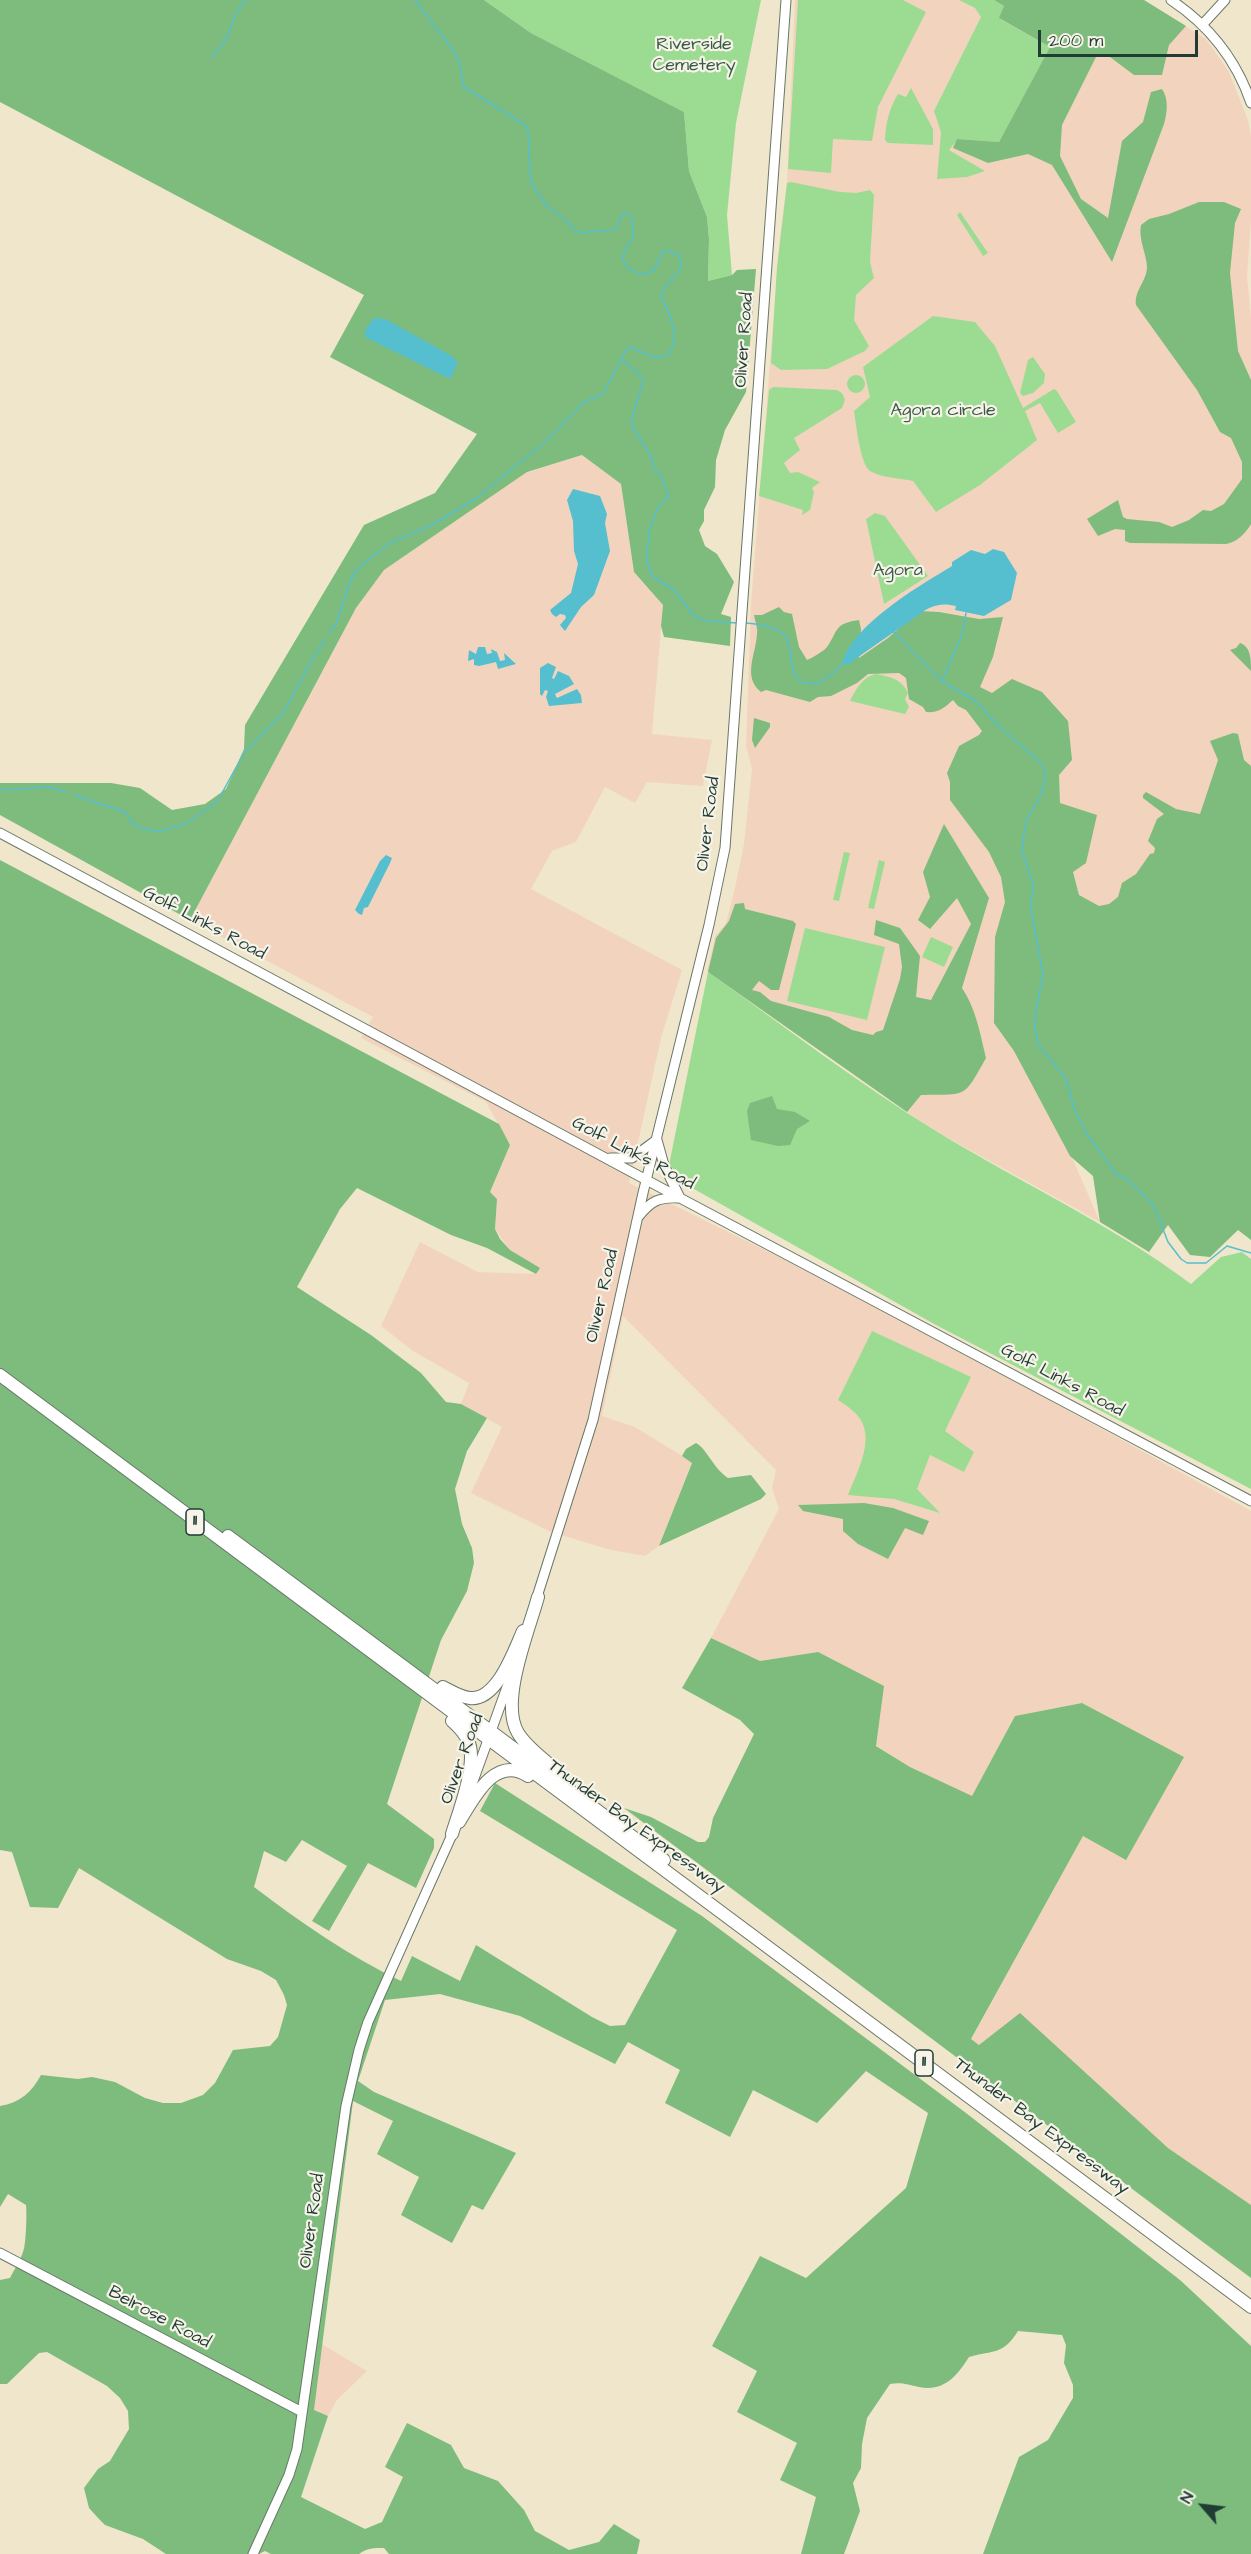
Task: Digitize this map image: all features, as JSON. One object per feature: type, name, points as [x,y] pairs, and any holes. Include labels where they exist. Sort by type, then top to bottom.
[{"type":"highway","name":"Thunder Bay Expressway","points":[[0,1367],[392,1663]]},
{"type":"highway","name":"Thunder Bay Expressway","points":[[0,1375],[490,1735],[1251,2307]]},
{"type":"highway","points":[[392,1663],[465,1698],[479,1698],[492,1690],[498,1682],[538,1597]]},
{"type":"highway","points":[[538,1597],[516,1677],[512,1719],[519,1735],[596,1814]]},
{"type":"highway","points":[[392,1663],[462,1730],[469,1742],[470,1762],[467,1782],[452,1834]]},
{"type":"highway","points":[[452,1834],[489,1779],[497,1772],[506,1769],[524,1773],[596,1814]]},
{"type":"highway","name":"Thunder Bay Expressway","points":[[596,1814],[1251,2297]]},
{"type":"main road","name":"Oliver Road","points":[[253,2554],[289,2475],[297,2449],[346,2106],[359,2050],[368,2022],[452,1834],[490,1735],[538,1597],[593,1420],[646,1180],[709,925],[725,848],[786,0]]},
{"type":"main road","points":[[1171,0],[1203,24],[1229,55],[1251,103]]},
{"type":"main road","points":[[1203,24],[1226,0]]},
{"type":"main road","name":"Golf Links Road","points":[[0,833],[604,1158],[1251,1500]]},
{"type":"main road","points":[[604,1158],[632,1158],[656,1139],[664,1165],[680,1198],[660,1198],[651,1204],[638,1219]]},
{"type":"main road","name":"Belrose Road","points":[[0,2253],[302,2412]]},
{"type":"shaded area","points":[[795,0],[1144,0],[1206,39],[1229,72],[1248,120],[1251,136],[1251,221],[1247,276],[1251,319],[1251,803],[1067,1146],[1100,1222],[941,1134],[707,971],[715,936],[726,923],[735,888],[744,844],[752,769],[746,746],[751,604],[780,236],[787,183]]},
{"type":"shaded area","points":[[582,455],[621,484],[634,572],[663,605],[652,734],[712,740],[703,786],[647,782],[635,803],[605,787],[576,842],[552,851],[531,889],[682,970],[661,1038],[629,1183],[777,1256],[1033,1391],[1251,1511],[1251,2205],[1168,2148],[971,2040],[1083,1836],[1184,1757],[1082,1703],[1015,1716],[972,1797],[910,1767],[876,1745],[818,1652],[760,1661],[711,1638],[779,1509],[772,1488],[776,1470],[623,1316],[602,1416],[635,1427],[692,1462],[659,1546],[645,1556],[611,1550],[551,1532],[471,1493],[502,1427],[461,1404],[469,1383],[413,1351],[381,1326],[420,1242],[478,1272],[536,1274],[539,1268],[510,1250],[495,1229],[497,1199],[490,1192],[510,1145],[486,1102],[361,1038],[373,1017],[190,920],[356,608],[384,570],[527,472]]},
{"type":"shaded area","points":[[320,2343],[367,2371],[337,2400],[328,2416],[314,2410]]},
{"type":"green space","points":[[0,0],[484,0],[531,33],[684,112],[689,171],[707,217],[708,281],[732,275],[737,270],[756,269],[746,392],[725,430],[716,460],[715,487],[704,510],[704,521],[699,530],[705,546],[717,554],[734,582],[721,614],[731,617],[730,646],[664,637],[661,626],[663,605],[634,572],[621,484],[582,455],[527,472],[384,570],[356,608],[190,920],[0,815],[0,783],[111,783],[140,788],[172,810],[205,804],[226,789],[244,749],[245,725],[364,525],[435,493],[477,434],[330,357],[364,295],[0,102]]},
{"type":"green space","name":"Riverside Cemetery","points":[[484,0],[761,0],[736,123],[727,215],[732,275],[708,281],[707,217],[689,171],[684,112],[531,33]]},
{"type":"green space","points":[[798,0],[903,0],[926,12],[878,107],[872,141],[833,139],[831,173],[788,169]]},
{"type":"green space","points":[[959,0],[994,0],[1004,6],[1000,19],[1050,47],[999,142],[958,139],[949,150],[985,171],[967,177],[937,179],[941,132],[934,111],[981,17],[975,8]]},
{"type":"green space","points":[[994,0],[1144,0],[1186,26],[1169,45],[1162,75],[1134,75],[1106,54],[1096,57],[1062,125],[1060,156],[1081,199],[1108,218],[1122,141],[1143,122],[1151,92],[1162,89],[1166,97],[1164,124],[1112,262],[1052,165],[1028,154],[988,163],[953,148],[957,139],[999,142],[1050,47],[999,18],[1004,6]]},
{"type":"green space","points":[[911,88],[933,129],[933,145],[888,143],[885,140],[888,116],[898,94],[906,97]]},
{"type":"green space","points":[[787,183],[840,192],[856,193],[870,190],[874,195],[870,262],[874,278],[856,295],[854,320],[869,346],[865,351],[827,369],[781,370],[771,363],[777,267]]},
{"type":"green space","points":[[1199,202],[1224,202],[1241,209],[1235,223],[1230,273],[1238,351],[1251,380],[1251,524],[1240,537],[1226,544],[1130,543],[1125,541],[1125,530],[1115,529],[1098,536],[1087,519],[1118,500],[1123,517],[1127,519],[1159,522],[1172,527],[1189,520],[1203,510],[1211,511],[1224,504],[1242,479],[1242,462],[1231,438],[1220,432],[1197,390],[1136,305],[1137,295],[1147,268],[1141,225],[1149,219]]},
{"type":"green space","points":[[960,212],[988,253],[983,256],[957,215]]},
{"type":"green space","name":"Agora circle","points":[[933,316],[975,322],[995,346],[1023,408],[1054,389],[1076,422],[1058,433],[1040,403],[1025,411],[1037,440],[980,485],[936,512],[913,481],[870,471],[859,443],[854,411],[870,397],[863,367]]},
{"type":"green space","points":[[1033,357],[1045,374],[1044,383],[1033,393],[1023,396],[1020,393],[1028,360]]},
{"type":"green space","points":[[856,375],[862,378],[865,384],[862,390],[856,393],[850,390],[847,384],[850,378]]},
{"type":"green space","points":[[773,387],[837,390],[842,393],[845,400],[842,408],[794,438],[800,450],[784,463],[790,473],[798,472],[820,482],[812,488],[814,492],[810,510],[802,515],[803,510],[759,496],[769,390]]},
{"type":"green space","name":"Agora","points":[[875,513],[885,516],[928,576],[884,604],[866,519]]},
{"type":"green space","points":[[779,607],[784,612],[792,614],[799,647],[807,660],[825,649],[841,626],[859,620],[861,629],[859,658],[888,638],[919,611],[979,619],[1003,617],[993,657],[980,687],[992,693],[1012,679],[1042,692],[1068,721],[1072,760],[1059,775],[1060,803],[1097,815],[1086,863],[1073,872],[1079,895],[1099,906],[1109,904],[1118,897],[1122,883],[1136,874],[1150,854],[1154,853],[1155,848],[1148,841],[1157,819],[1164,814],[1143,798],[1143,795],[1146,792],[1176,809],[1200,814],[1218,760],[1210,741],[1233,733],[1238,734],[1244,760],[1251,766],[1251,1240],[1238,1230],[1210,1257],[1190,1255],[1168,1225],[1149,1252],[1100,1222],[1093,1176],[1070,1156],[1014,1051],[994,1023],[995,937],[1005,902],[1001,877],[989,852],[950,800],[950,782],[947,773],[959,746],[982,731],[966,710],[953,700],[941,709],[926,712],[923,707],[909,699],[906,678],[899,673],[868,674],[857,683],[831,696],[818,697],[810,702],[766,690],[761,692],[755,686],[751,672],[757,632],[754,615],[762,615]]},
{"type":"green space","points":[[1240,643],[1248,650],[1251,671],[1230,650],[1236,648]]},
{"type":"green space","points":[[876,674],[895,679],[905,688],[908,693],[905,699],[909,707],[905,714],[850,701],[863,681]]},
{"type":"green space","points":[[754,718],[770,723],[770,727],[755,748],[752,740]]},
{"type":"green space","points":[[944,824],[989,898],[962,988],[974,1013],[986,1058],[973,1081],[963,1092],[948,1095],[921,1095],[907,1112],[708,972],[716,938],[729,921],[735,904],[744,903],[745,909],[793,921],[796,924],[779,990],[771,990],[759,981],[752,990],[760,992],[771,1001],[829,1017],[852,1030],[873,1035],[883,1030],[902,967],[899,944],[874,935],[876,920],[900,928],[920,956],[916,997],[931,1000],[971,924],[957,898],[930,929],[918,920],[930,897],[923,872]]},
{"type":"green space","points":[[844,852],[850,853],[839,901],[833,900]]},
{"type":"green space","points":[[0,860],[499,1124],[510,1145],[490,1192],[497,1199],[495,1229],[510,1250],[540,1268],[536,1274],[487,1248],[451,1235],[357,1188],[340,1209],[297,1287],[371,1335],[421,1373],[446,1402],[461,1404],[487,1418],[467,1451],[455,1489],[462,1524],[472,1548],[474,1563],[467,1591],[441,1640],[387,1804],[434,1839],[434,1848],[416,1888],[368,1863],[329,1931],[312,1921],[347,1866],[302,1840],[286,1862],[264,1851],[254,1887],[325,1938],[401,1981],[412,1956],[460,1981],[476,1945],[592,2017],[610,2026],[625,2025],[677,1930],[480,1811],[495,1783],[702,1916],[966,2113],[1180,2280],[1251,2346],[1251,2554],[983,2554],[1019,2457],[1048,2440],[1073,2398],[1073,2385],[1064,2363],[1066,2345],[1062,2335],[1018,2331],[1013,2339],[1002,2348],[969,2357],[960,2370],[943,2385],[928,2388],[890,2384],[867,2418],[862,2444],[861,2468],[853,2483],[860,2511],[844,2554],[801,2554],[816,2497],[780,2480],[797,2443],[737,2412],[757,2371],[712,2346],[760,2256],[806,2278],[906,2188],[928,2113],[866,2071],[817,2123],[753,2090],[730,2137],[665,2103],[680,2070],[628,2042],[615,2064],[520,2016],[440,1994],[385,2000],[358,2081],[374,2092],[516,2153],[483,2210],[472,2205],[452,2243],[401,2215],[419,2177],[377,2154],[393,2121],[353,2101],[314,2410],[328,2416],[301,2497],[365,2529],[382,2522],[403,2477],[385,2467],[407,2423],[451,2445],[464,2468],[498,2481],[524,2510],[535,2531],[569,2550],[599,2542],[614,2524],[640,2540],[637,2554],[389,2554],[384,2548],[371,2549],[359,2554],[271,2554],[265,2551],[259,2554],[166,2554],[143,2539],[105,2525],[89,2508],[84,2488],[98,2469],[110,2461],[129,2429],[128,2411],[120,2398],[107,2386],[47,2352],[39,2353],[7,2384],[0,2384],[0,2280],[10,2278],[22,2255],[25,2243],[26,2205],[8,2194],[0,2207],[0,2106],[25,2096],[41,2075],[78,2079],[92,2077],[115,2082],[145,2098],[163,2103],[181,2103],[203,2095],[215,2083],[233,2050],[270,2046],[278,2037],[287,2005],[276,1980],[261,1971],[227,1959],[79,1868],[58,1908],[30,1907],[12,1852],[0,1850]]},
{"type":"green space","points":[[879,860],[885,862],[874,909],[868,908]]},
{"type":"green space","points":[[805,928],[885,947],[867,1020],[787,1001]]},
{"type":"green space","points":[[931,937],[953,947],[944,967],[922,957]]},
{"type":"green space","points":[[708,972],[907,1113],[1129,1242],[1191,1284],[1221,1257],[1242,1252],[1251,1259],[1251,1489],[936,1325],[694,1189],[669,1165]]},
{"type":"green space","points":[[772,1096],[777,1109],[795,1112],[810,1121],[797,1129],[790,1145],[778,1146],[751,1140],[747,1111],[750,1103]]},
{"type":"green space","points":[[872,1331],[971,1377],[945,1431],[974,1452],[964,1472],[930,1455],[917,1489],[940,1513],[894,1499],[848,1495],[863,1455],[865,1434],[863,1424],[857,1415],[838,1400]]},
{"type":"green space","points":[[696,1443],[728,1478],[751,1475],[766,1494],[761,1499],[659,1546],[692,1463],[682,1456],[686,1449]]},
{"type":"green space","points":[[864,1503],[893,1508],[929,1521],[923,1535],[905,1528],[888,1559],[858,1544],[843,1531],[843,1519],[803,1511],[798,1505]]},
{"type":"green space","points":[[711,1638],[760,1661],[818,1652],[884,1686],[876,1746],[910,1767],[972,1796],[1015,1716],[1082,1703],[1184,1757],[1126,1860],[1083,1836],[971,2039],[979,2045],[1020,2013],[1168,2148],[1251,2205],[1251,2278],[624,1808],[651,1817],[698,1842],[705,1842],[709,1837],[713,1818],[754,1734],[740,1720],[682,1688]]},
{"type":"water","points":[[374,318],[385,319],[450,355],[458,362],[451,378],[365,337],[365,330]]},
{"type":"water","points":[[573,489],[600,496],[607,514],[605,523],[610,551],[594,595],[581,607],[565,631],[560,625],[566,618],[565,615],[560,614],[556,617],[550,610],[571,593],[578,564],[574,551],[573,521],[567,500]]},
{"type":"water","points":[[993,549],[1004,552],[1017,573],[1011,600],[984,616],[955,610],[956,606],[935,606],[923,611],[849,664],[842,665],[848,650],[858,636],[888,608],[952,566],[952,562],[971,550],[985,554]]},
{"type":"water","points":[[478,647],[485,647],[487,654],[492,653],[491,649],[497,652],[500,661],[505,660],[504,653],[516,664],[498,669],[496,662],[474,665],[474,659],[468,661],[469,650],[476,654]]},
{"type":"water","points":[[548,663],[556,667],[552,678],[554,679],[558,671],[569,676],[574,684],[555,694],[557,698],[577,689],[582,703],[549,706],[546,697],[548,691],[545,690],[542,696],[540,694],[540,668]]},
{"type":"water","points":[[386,855],[392,858],[390,863],[368,907],[364,908],[362,915],[359,914],[355,910],[380,861]]},
{"type":"waterway","points":[[212,57],[227,38],[237,11],[246,0]]},
{"type":"waterway","points":[[330,632],[337,622],[350,581],[359,567],[390,543],[434,524],[478,497],[545,442],[584,402],[603,394],[625,352],[630,347],[653,357],[667,356],[674,342],[671,318],[661,295],[663,289],[681,267],[679,255],[663,251],[653,270],[648,273],[638,273],[629,268],[622,258],[633,236],[632,217],[625,212],[621,216],[617,229],[581,233],[574,230],[566,220],[547,206],[531,183],[528,130],[525,125],[464,87],[458,57],[415,0]]},
{"type":"waterway","points":[[623,360],[644,379],[632,418],[632,426],[652,458],[653,468],[660,474],[669,497],[659,505],[649,531],[647,560],[651,575],[674,590],[694,616],[707,621],[737,623]]},
{"type":"waterway","points":[[966,613],[962,635],[942,681],[975,701],[1003,730],[1042,764],[1046,777],[1041,795],[1026,821],[1022,851],[1033,885],[1031,909],[1043,975],[1036,1010],[1035,1028],[1038,1044],[1066,1079],[1075,1111],[1087,1134],[1116,1174],[1127,1179],[1153,1204],[1168,1242],[1181,1259],[1187,1263],[1206,1263],[1227,1246],[1251,1253]]},
{"type":"waterway","points":[[744,623],[771,627],[784,635],[790,647],[795,676],[806,683],[817,683],[842,665]]},
{"type":"waterway","points":[[893,631],[942,681]]},
{"type":"waterway","points":[[74,795],[125,812],[132,823],[142,829],[160,831],[185,824],[217,802],[244,753],[284,712],[325,640]]},
{"type":"waterway","points":[[0,790],[50,787],[66,792]]}]
